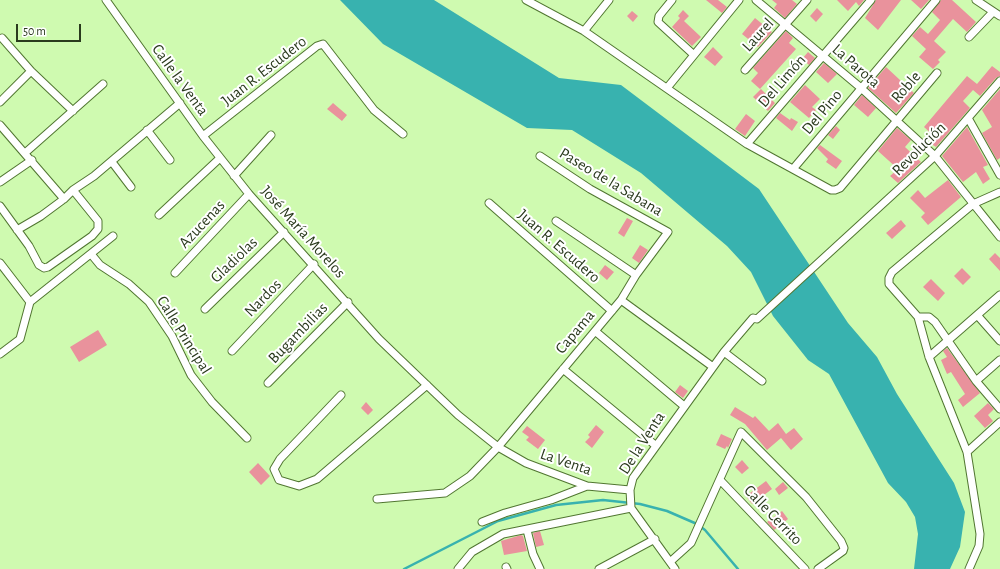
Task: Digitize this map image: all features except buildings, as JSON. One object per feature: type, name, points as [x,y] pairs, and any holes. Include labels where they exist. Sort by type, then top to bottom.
[{"type":"street","name":"Calle la Venta","points":[[106,0],[203,136]]},
{"type":"street","name":"Roble","points":[[526,0],[584,31],[747,144],[830,190],[840,188],[895,120],[937,73]]},
{"type":"street","points":[[584,31],[609,0]]},
{"type":"street","points":[[672,0],[659,16],[658,22],[694,55]]},
{"type":"street","points":[[667,88],[739,0]]},
{"type":"street","name":"La Parota","points":[[756,0],[860,88],[935,156],[1000,237]]},
{"type":"street","name":"Laurel","points":[[745,70],[807,0]]},
{"type":"street","name":"Del Limón","points":[[747,144],[870,0]]},
{"type":"street","name":"Del Pino","points":[[793,169],[936,0]]},
{"type":"street","points":[[976,0],[1000,16]]},
{"type":"street","points":[[969,38],[993,12]]},
{"type":"street","points":[[2,38],[31,71],[72,111]]},
{"type":"street","name":"Juan R. Escudero","points":[[203,136],[317,46],[323,44],[374,110],[403,134]]},
{"type":"street","points":[[0,102],[31,71]]},
{"type":"street","name":"Revolución","points":[[756,319],[935,156],[1000,81]]},
{"type":"street","points":[[25,153],[103,84]]},
{"type":"street","points":[[17,230],[64,199],[73,190],[112,162],[180,103]]},
{"type":"street","points":[[968,118],[1000,175]]},
{"type":"street","points":[[0,125],[32,160],[64,199]]},
{"type":"street","points":[[148,130],[170,160]]},
{"type":"street","points":[[234,176],[271,135]]},
{"type":"street","name":"José María Morelos","points":[[203,136],[249,194],[386,345],[427,385]]},
{"type":"street","name":"Paseo de la Sabana","points":[[540,156],[590,190],[668,232]]},
{"type":"street","points":[[159,215],[220,158]]},
{"type":"street","points":[[0,182],[32,160]]},
{"type":"street","points":[[112,162],[131,187]]},
{"type":"street","points":[[0,206],[29,246],[39,265],[44,268],[48,267],[92,236],[98,229],[98,221],[73,190]]},
{"type":"street","points":[[969,569],[979,546],[980,534],[967,452],[929,357],[918,317],[890,284],[889,278],[892,272],[973,204],[1000,192]]},
{"type":"street","name":"Azucenas","points":[[175,273],[249,194]]},
{"type":"street","name":"Juan R. Escudero","points":[[489,203],[612,311]]},
{"type":"street","points":[[556,221],[636,276]]},
{"type":"street","name":"Gladiolas","points":[[205,309],[284,232]]},
{"type":"street","name":"Capama","points":[[377,499],[445,493],[470,476],[498,447],[621,300],[636,276],[668,232]]},
{"type":"street","points":[[0,354],[20,339],[30,302],[113,236]]},
{"type":"street","name":"Calle Principal","points":[[91,254],[100,265],[129,284],[149,302],[172,336],[192,375],[212,402],[247,438]]},
{"type":"street","points":[[0,264],[30,302]]},
{"type":"street","name":"Nardos","points":[[232,351],[314,264]]},
{"type":"street","points":[[929,357],[1000,295]]},
{"type":"street","points":[[621,300],[713,368]]},
{"type":"street","name":"Bugambilias","points":[[268,383],[348,302]]},
{"type":"street","points":[[977,315],[1000,341]]},
{"type":"street","points":[[918,317],[929,317],[935,322],[976,381],[1000,409]]},
{"type":"street","name":"De la Venta","points":[[631,504],[630,490],[633,478],[655,445],[724,352],[753,318],[756,319]]},
{"type":"street","points":[[595,330],[684,406]]},
{"type":"street","points":[[724,352],[762,381]]},
{"type":"street","points":[[976,381],[1000,360]]},
{"type":"street","points":[[563,369],[655,445]]},
{"type":"street","points":[[341,395],[280,459],[274,469],[279,480],[299,486],[317,479],[427,385]]},
{"type":"street","name":"La Venta","points":[[427,385],[458,415],[498,447],[526,463],[587,486],[630,490]]},
{"type":"street","points":[[967,452],[1000,422]]},
{"type":"street","points":[[670,562],[691,543],[721,481],[741,432],[806,497],[841,541],[844,548],[843,552],[818,569]]},
{"type":"street","name":"Calle Cerrito","points":[[721,481],[805,569]]},
{"type":"street","points":[[482,522],[505,512],[551,500],[587,486]]},
{"type":"street","points":[[458,569],[465,558],[484,544],[503,534],[527,530],[631,504],[675,569]]},
{"type":"street","points":[[527,530],[533,554],[540,569]]},
{"type":"street","points":[[599,569],[655,539]]},
{"type":"water","points":[[340,0],[434,0],[559,78],[621,85],[759,189],[848,323],[877,357],[897,394],[954,483],[965,512],[960,547],[950,569],[914,569],[918,534],[915,517],[906,502],[888,483],[829,374],[808,360],[773,316],[751,272],[727,246],[641,173],[572,130],[527,128],[383,44]]},
{"type":"waterway","points":[[404,569],[498,521],[556,505],[603,500],[640,504],[667,511],[697,524],[705,530],[738,569]]}]
